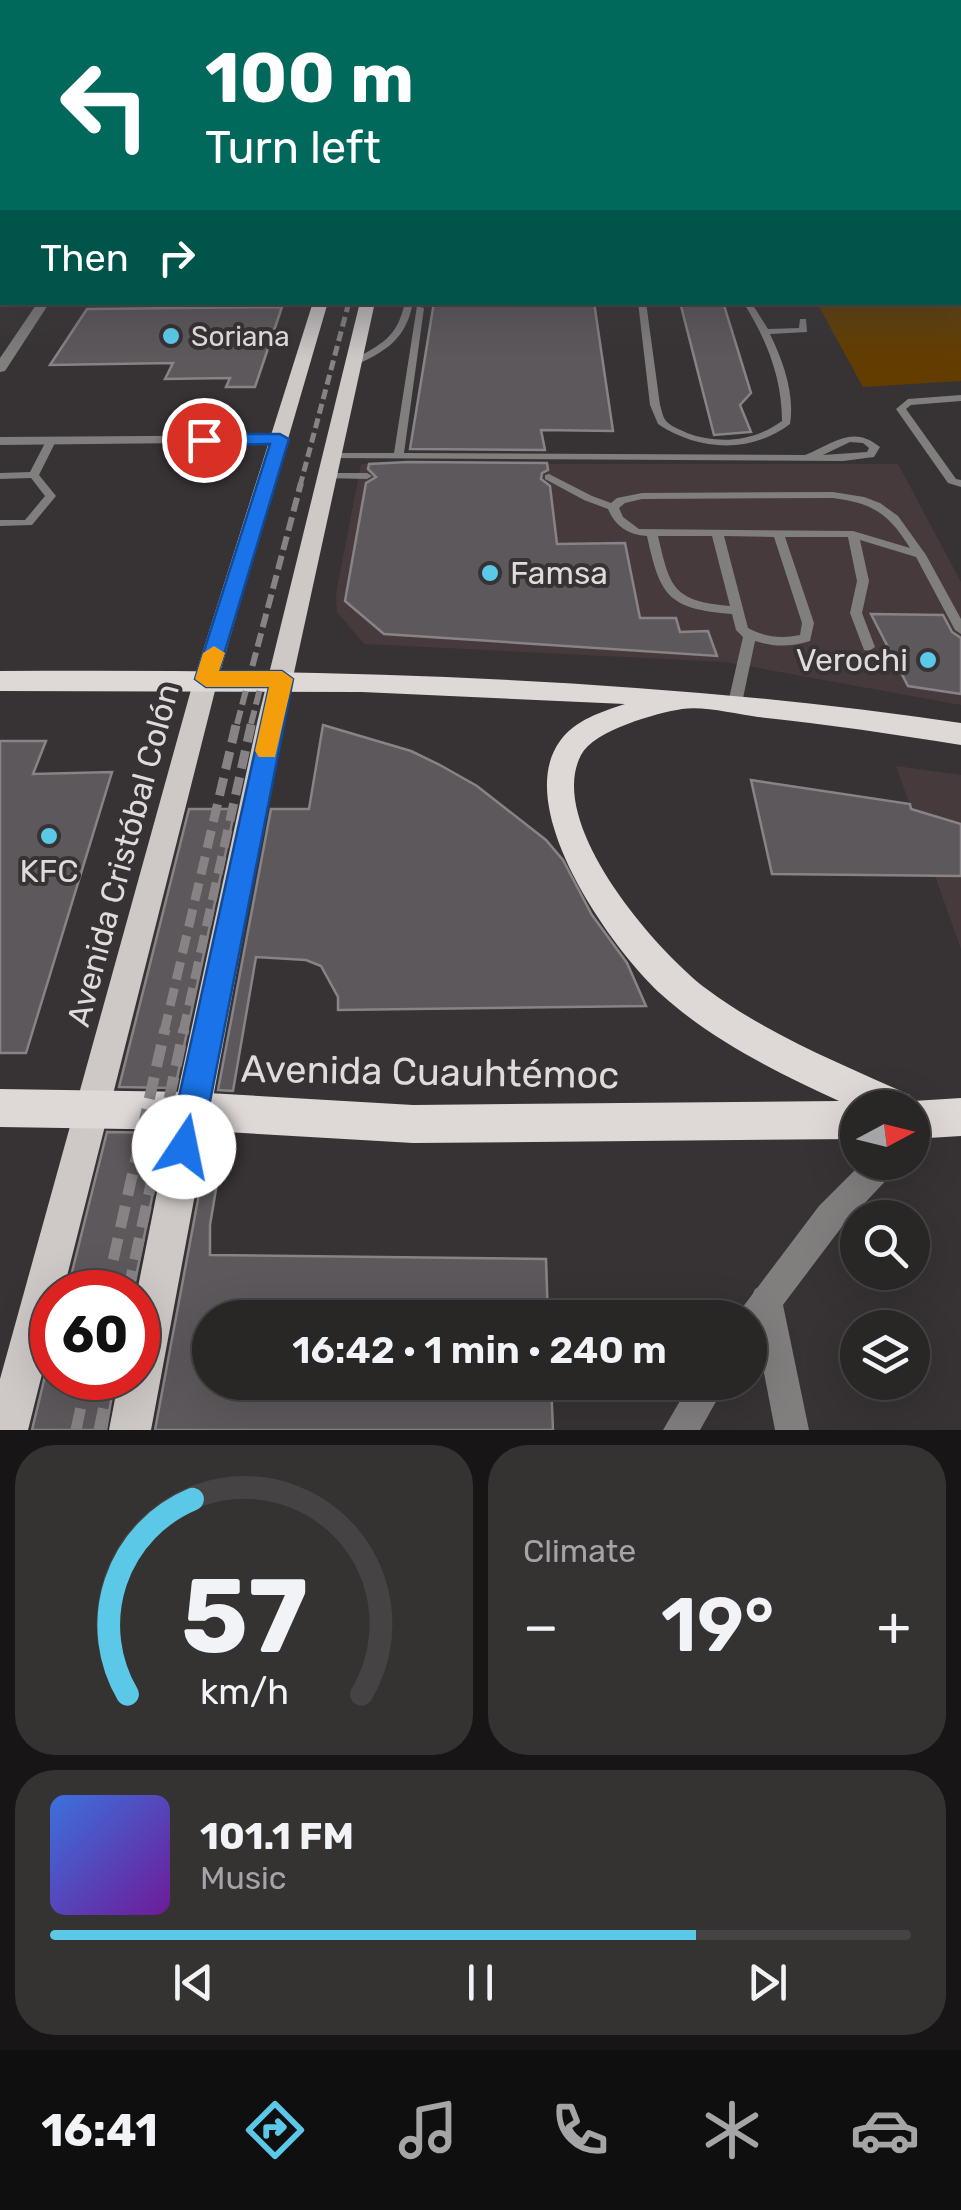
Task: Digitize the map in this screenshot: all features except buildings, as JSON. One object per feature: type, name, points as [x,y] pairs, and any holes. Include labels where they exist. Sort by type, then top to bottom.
[{"type":"highway","points":[[0,682],[282,679],[492,685],[700,698],[961,734]]},
{"type":"highway","points":[[700,698],[640,711],[602,725],[582,736],[566,754],[560,779],[566,817],[584,865],[602,898],[672,982],[740,1030],[857,1090]]},
{"type":"highway","name":"Avenida Cuauhtémoc","points":[[0,1108],[191,1111],[413,1124],[840,1120]]},
{"type":"main road","name":"Avenida Cristóbal Colón","points":[[7,1430],[206,679],[320,305]]},
{"type":"main road","points":[[130,1430],[191,1111],[282,679],[367,305]]},
{"type":"street","points":[[0,368],[42,305]]},
{"type":"street","points":[[0,441],[280,439]]},
{"type":"street","points":[[766,1300],[830,1217],[866,1180]]},
{"type":"street","points":[[767,1342],[792,1430]]},
{"type":"street","points":[[680,1430],[699,1400]]},
{"type":"lane","points":[[354,362],[397,338],[414,305]]},
{"type":"lane","points":[[399,455],[414,305]]},
{"type":"lane","points":[[642,305],[655,406],[661,422],[691,438],[735,442],[776,433],[787,422],[783,382],[749,305]]},
{"type":"lane","points":[[764,332],[798,333],[804,330],[803,322]]},
{"type":"lane","points":[[961,398],[908,402],[901,409],[952,481],[961,484]]},
{"type":"lane","points":[[329,466],[399,455],[809,457],[863,456],[874,452],[875,447],[865,440],[848,438],[809,457]]},
{"type":"lane","points":[[34,475],[51,441]]},
{"type":"lane","points":[[329,466],[367,476]]},
{"type":"lane","points":[[0,476],[34,475]]},
{"type":"lane","points":[[0,522],[28,522],[51,496],[34,475]]},
{"type":"lane","points":[[549,477],[613,507],[618,519],[636,532],[718,536],[853,534],[920,555]]},
{"type":"lane","points":[[613,507],[620,500],[642,496],[855,497],[893,513],[961,630]]},
{"type":"lane","points":[[652,534],[662,581],[669,592],[687,604],[734,610]]},
{"type":"lane","points":[[853,534],[862,581],[856,613],[869,647]]},
{"type":"lane","points":[[718,536],[742,630],[750,636],[798,641],[809,632],[779,535]]},
{"type":"lane","points":[[735,703],[750,636]]},
{"type":"shaded area","points":[[818,305],[961,305],[961,381],[863,387]]},
{"type":"shaded area","points":[[361,464],[898,464],[961,582],[961,705],[725,662],[364,644],[337,612],[336,594]]},
{"type":"shaded area","points":[[896,766],[961,775],[961,949],[935,876]]},
{"type":"railway","points":[[300,486],[348,305]]},
{"type":"railway","points":[[237,724],[301,483]]},
{"type":"railway","points":[[251,724],[263,677]]},
{"type":"railway","points":[[164,1032],[237,721]]},
{"type":"railway","points":[[183,1032],[252,721]]},
{"type":"railway","points":[[111,1270],[165,1029]]},
{"type":"railway","points":[[133,1270],[184,1029]]},
{"type":"railway","points":[[76,1430],[82,1400]]},
{"type":"railway","points":[[99,1430],[105,1400]]},
{"type":"slow traffic","points":[[214,653],[206,679],[282,679],[267,751]]},
{"type":"place","name":"Soriana","points":[[171,336]]},
{"type":"place","name":"Famsa","points":[[490,573]]},
{"type":"place","name":"Verochi","points":[[928,660]]},
{"type":"place","name":"KFC","points":[[49,836]]},
{"type":"route","points":[[184,1147],[282,679],[206,679],[280,439],[204,440]]}]
